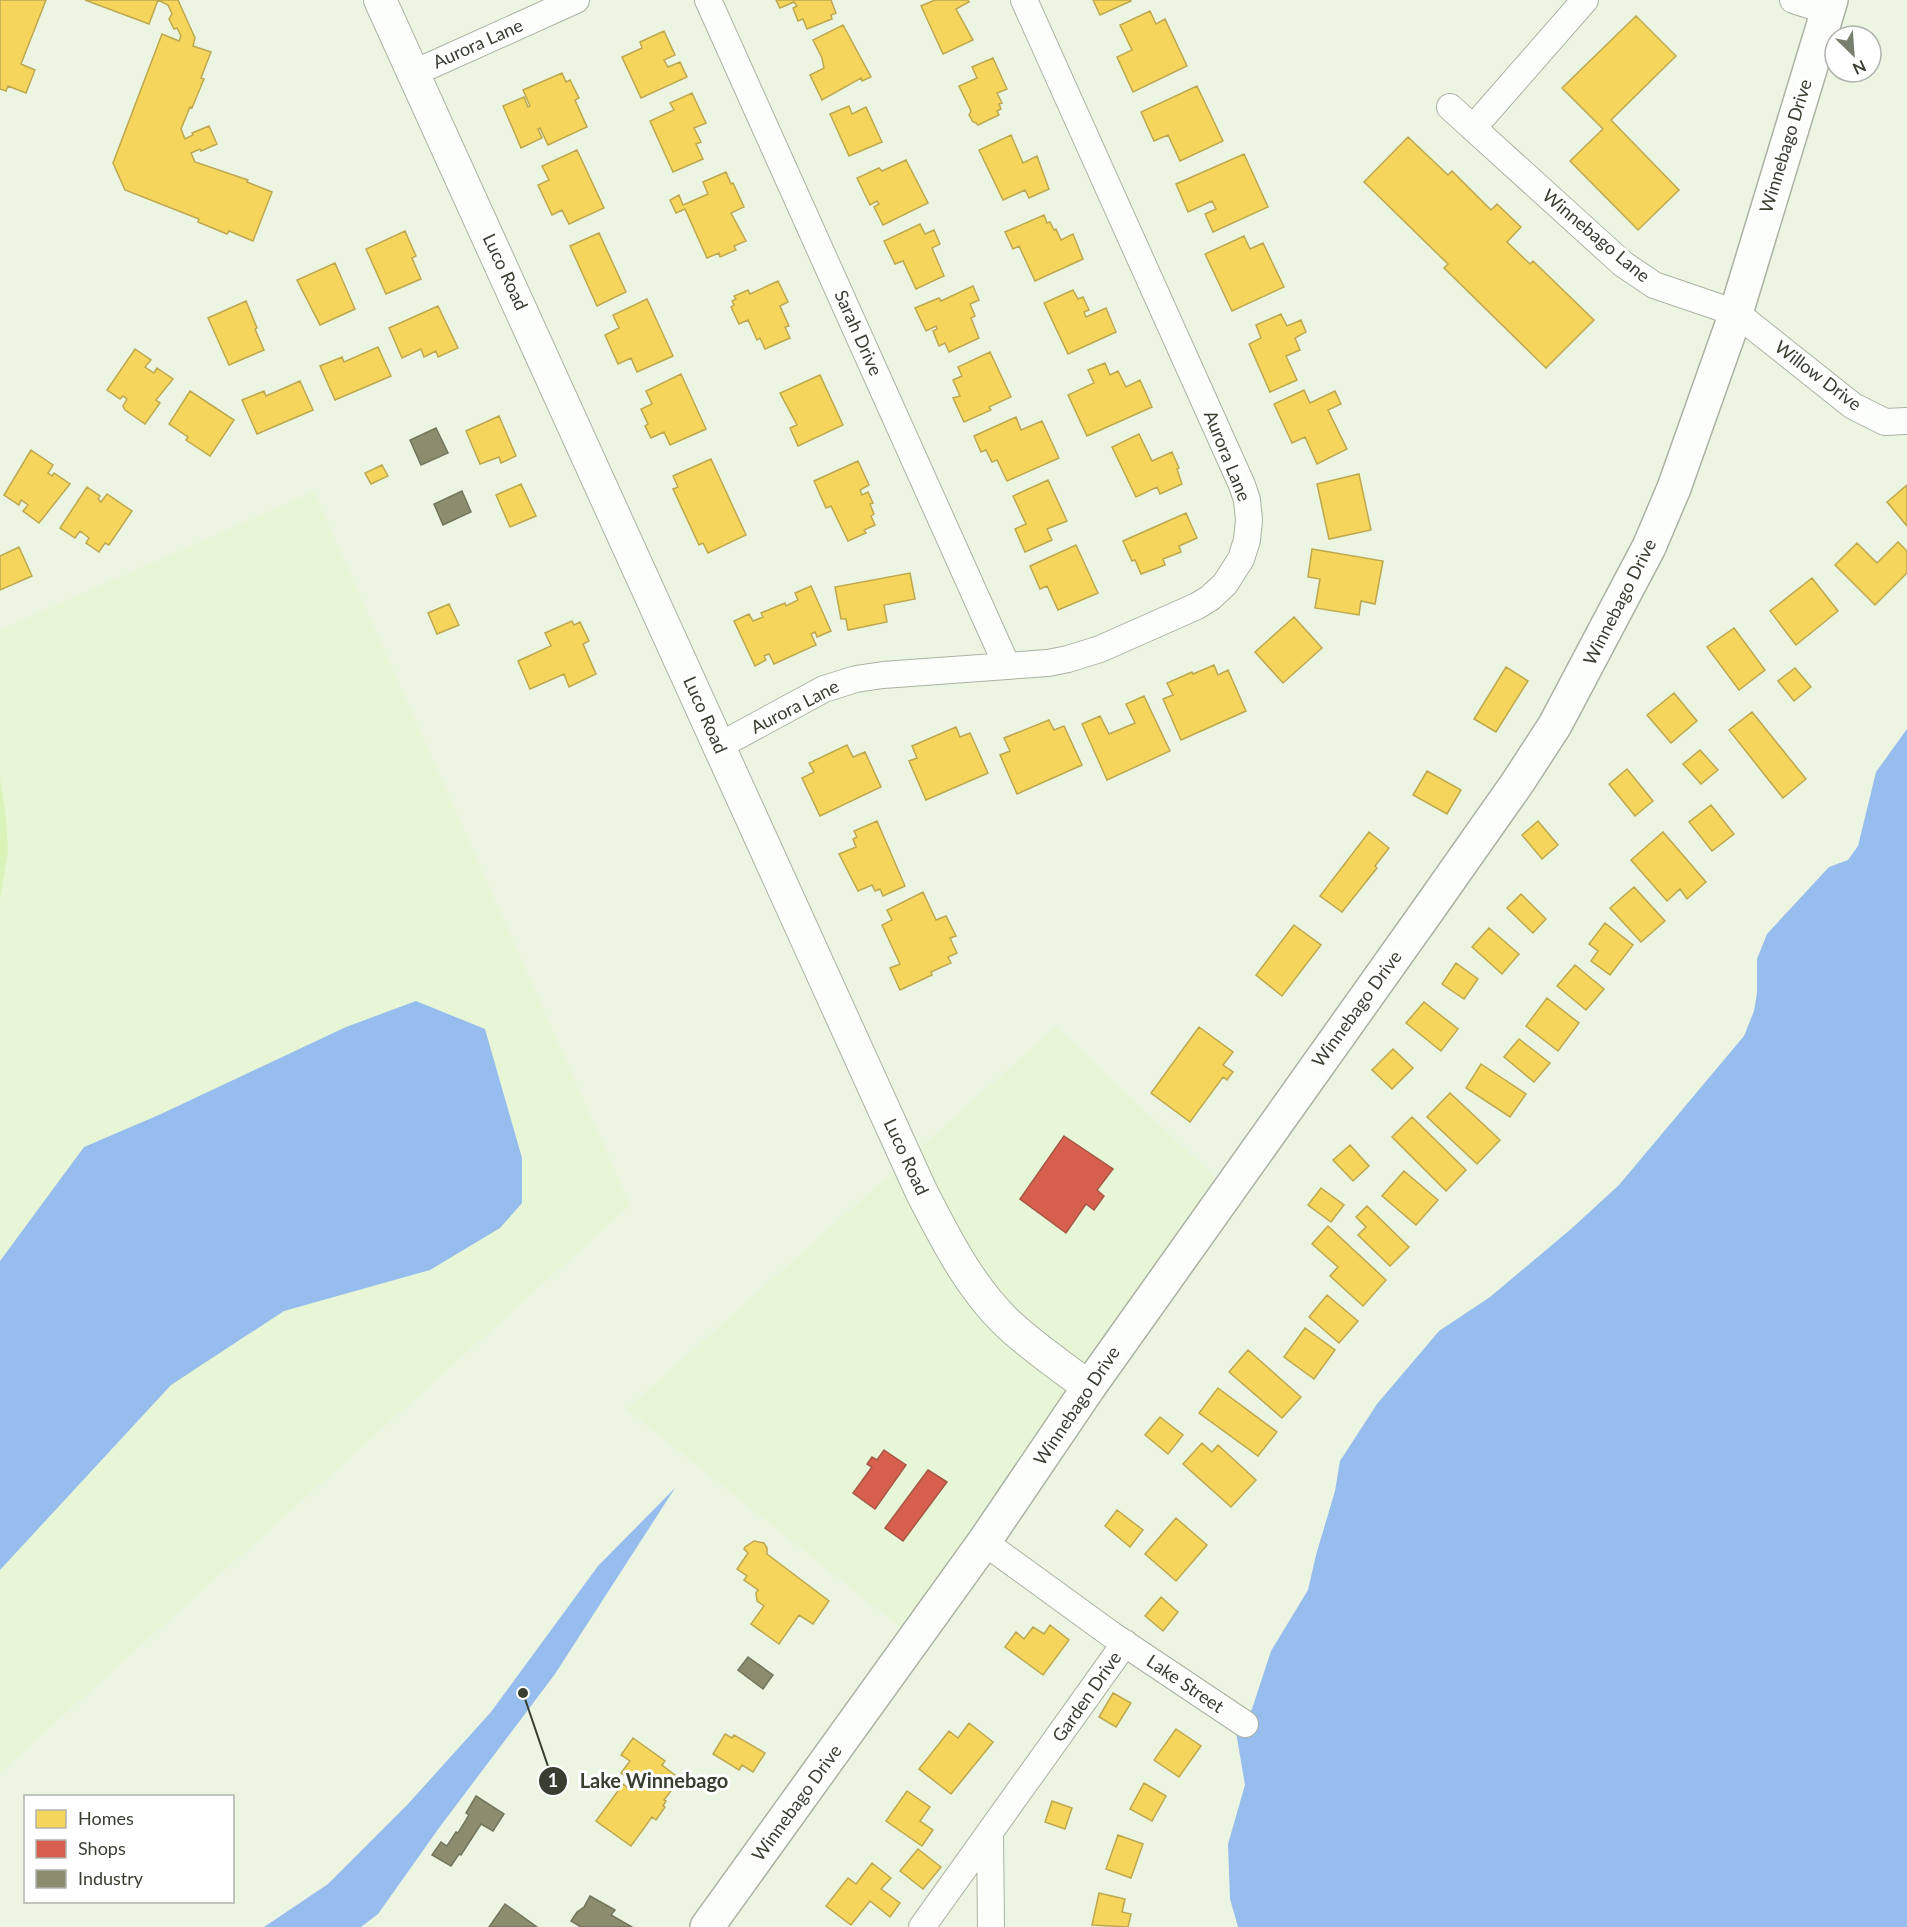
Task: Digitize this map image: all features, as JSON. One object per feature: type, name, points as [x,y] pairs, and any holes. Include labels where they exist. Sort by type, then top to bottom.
[{"type":"main road","name":"Winnebago Drive","points":[[707,1927],[984,1542],[1089,1387],[1434,901],[1555,725],[1649,547],[1674,488],[1736,313],[1829,5]]},
{"type":"street","name":"Luco Road","points":[[380,0],[896,1139],[945,1237],[992,1307],[1015,1330],[1089,1387]]},
{"type":"street","name":"Aurora Lane","points":[[414,73],[576,0]]},
{"type":"street","name":"Sarah Drive","points":[[708,0],[1008,666]]},
{"type":"street","name":"Aurora Lane","points":[[719,746],[824,689],[843,682],[883,675],[1048,663],[1088,654],[1201,603],[1217,591],[1236,568],[1247,540],[1249,520],[1247,500],[1240,480],[1024,0]]},
{"type":"street","points":[[1473,128],[1585,0]]},
{"type":"street","points":[[1792,0],[1829,5]]},
{"type":"street","name":"Winnebago Lane","points":[[1450,107],[1623,264],[1654,285],[1736,313]]},
{"type":"street","name":"Willow Drive","points":[[1736,313],[1853,406],[1885,422],[1907,421]]},
{"type":"street","name":"Garden Drive","points":[[922,1927],[1125,1643],[984,1542]]},
{"type":"street","name":"Lake Street","points":[[1125,1643],[1245,1724]]},
{"type":"street","points":[[990,1834],[991,1927]]},
{"type":"shaded area","points":[[314,492],[630,1205],[0,1772],[0,630]]},
{"type":"shaded area","points":[[1056,1027],[1228,1190],[915,1639],[627,1409]]},
{"type":"green space","points":[[0,778],[8,850],[0,899]]},
{"type":"water","points":[[1907,729],[1907,1927],[1238,1927],[1230,1899],[1228,1844],[1245,1785],[1236,1732],[1252,1709],[1271,1651],[1308,1590],[1335,1491],[1340,1461],[1377,1404],[1439,1331],[1490,1297],[1619,1185],[1744,1036],[1754,1011],[1757,993],[1757,959],[1767,934],[1829,867],[1848,860],[1858,846],[1876,772]]},
{"type":"water","points":[[416,1001],[485,1029],[522,1158],[522,1203],[500,1228],[430,1270],[284,1311],[171,1385],[0,1570],[0,1261],[84,1147],[161,1114],[346,1027]]},
{"type":"water","points":[[675,1488],[555,1674],[439,1828],[378,1914],[361,1927],[264,1927],[328,1884],[408,1804],[491,1712],[598,1566]]},
{"type":"building: Homes","points":[[0,0],[46,0],[21,64],[35,70],[26,93],[8,86],[6,91],[0,89]]},
{"type":"building: Homes","points":[[85,0],[158,0],[149,24]]},
{"type":"building: Homes","points":[[158,0],[178,0],[195,38],[193,46],[211,52],[201,78],[204,79],[181,129],[185,139],[193,135],[192,133],[209,126],[217,144],[191,153],[195,162],[248,180],[247,182],[272,192],[253,241],[229,231],[227,234],[198,222],[199,219],[125,190],[113,163],[162,34],[179,41],[181,36],[169,19],[172,14],[168,5]]},
{"type":"building: Homes","points":[[776,0],[831,0],[836,13],[831,15],[832,19],[807,29],[803,19],[798,21],[793,8],[797,6],[794,2],[780,8]]},
{"type":"building: Homes","points":[[935,0],[968,0],[969,2],[956,9],[973,40],[943,54],[921,6]]},
{"type":"building: Homes","points":[[1093,0],[1130,0],[1131,1],[1100,15]]},
{"type":"building: Homes","points":[[1150,11],[1156,24],[1165,19],[1187,66],[1133,92],[1117,57],[1132,50],[1120,25]]},
{"type":"building: Homes","points":[[1636,16],[1676,56],[1611,120],[1679,190],[1638,230],[1570,161],[1603,129],[1562,88]]},
{"type":"building: Homes","points":[[843,25],[871,77],[862,81],[861,78],[822,100],[810,75],[824,68],[813,40]]},
{"type":"building: Homes","points":[[664,31],[675,55],[664,60],[668,67],[680,62],[687,77],[641,98],[622,57],[642,48],[640,42]]},
{"type":"building: Homes","points":[[993,58],[1007,89],[997,93],[1002,103],[999,104],[1001,109],[997,111],[999,115],[978,125],[969,115],[971,111],[959,86],[977,78],[972,67]]},
{"type":"building: Homes","points":[[562,73],[566,82],[570,80],[579,98],[575,100],[587,127],[548,145],[540,128],[538,129],[542,138],[521,148],[503,106],[524,97],[528,107],[530,106],[523,90]]},
{"type":"building: Homes","points":[[1197,86],[1223,141],[1180,161],[1168,135],[1154,141],[1141,112]]},
{"type":"building: Homes","points":[[692,93],[706,123],[694,128],[701,142],[696,144],[703,159],[673,172],[650,121],[674,110],[670,103]]},
{"type":"building: Homes","points":[[849,106],[852,114],[866,107],[882,142],[849,156],[830,114]]},
{"type":"building: Homes","points":[[1011,135],[1023,163],[1037,156],[1049,189],[1029,198],[1025,190],[1003,200],[979,150]]},
{"type":"building: Homes","points":[[1408,137],[1448,175],[1452,171],[1491,210],[1497,204],[1521,227],[1507,242],[1530,264],[1533,261],[1594,320],[1546,368],[1444,268],[1448,264],[1364,182]]},
{"type":"building: Homes","points":[[577,150],[604,208],[569,224],[562,210],[552,215],[538,185],[549,180],[542,166]]},
{"type":"building: Homes","points":[[1244,154],[1268,207],[1213,232],[1205,214],[1216,209],[1212,201],[1188,212],[1176,184]]},
{"type":"building: Homes","points":[[906,160],[928,203],[883,225],[874,207],[879,204],[877,201],[870,205],[857,178],[879,168],[882,171]]},
{"type":"building: Homes","points":[[726,172],[744,207],[731,213],[746,241],[734,246],[736,250],[720,257],[719,253],[707,258],[685,209],[676,213],[670,200],[679,195],[683,205],[708,194],[703,182]]},
{"type":"building: Homes","points":[[1044,215],[1047,223],[1050,222],[1054,230],[1056,229],[1061,240],[1073,234],[1083,259],[1035,281],[1019,246],[1013,249],[1005,232]]},
{"type":"building: Homes","points":[[920,224],[925,234],[934,230],[940,244],[932,248],[944,276],[916,289],[903,261],[895,264],[884,241]]},
{"type":"building: Homes","points":[[405,231],[416,256],[412,258],[421,279],[386,294],[366,249]]},
{"type":"building: Homes","points":[[599,233],[626,292],[597,306],[570,246]]},
{"type":"building: Homes","points":[[1244,236],[1250,249],[1263,243],[1284,287],[1232,311],[1205,254]]},
{"type":"building: Homes","points":[[335,263],[355,309],[320,325],[297,280]]},
{"type":"building: Homes","points":[[778,281],[788,302],[780,306],[789,326],[785,327],[790,338],[765,349],[760,338],[757,340],[748,320],[739,324],[731,307],[734,305],[732,301],[736,299],[734,296],[748,290],[750,294]]},
{"type":"building: Homes","points":[[973,286],[979,300],[970,304],[975,316],[971,318],[979,338],[949,352],[945,343],[939,346],[933,331],[937,329],[936,326],[926,331],[915,308],[939,298],[941,301]]},
{"type":"building: Homes","points":[[1073,290],[1078,299],[1083,297],[1089,310],[1084,312],[1086,317],[1106,308],[1116,332],[1068,354],[1044,303]]},
{"type":"building: Homes","points":[[647,299],[673,356],[637,372],[631,358],[618,364],[605,335],[619,328],[613,315]]},
{"type":"building: Homes","points":[[246,301],[264,350],[229,365],[208,318]]},
{"type":"building: Homes","points":[[438,306],[458,348],[438,357],[436,351],[424,357],[421,349],[402,358],[389,328]]},
{"type":"building: Homes","points":[[1281,314],[1287,326],[1301,320],[1306,332],[1295,338],[1300,350],[1286,356],[1297,380],[1270,392],[1249,344],[1261,338],[1256,325]]},
{"type":"building: Homes","points":[[378,347],[391,376],[335,400],[320,366],[342,357],[344,362]]},
{"type":"building: Homes","points":[[135,349],[151,360],[145,367],[154,373],[157,368],[173,379],[156,400],[160,403],[145,424],[125,410],[123,406],[127,399],[123,396],[120,399],[107,390]]},
{"type":"building: Homes","points":[[990,352],[1011,397],[989,407],[991,410],[964,422],[953,398],[960,396],[953,380],[962,376],[958,367]]},
{"type":"building: Homes","points":[[1105,363],[1110,375],[1118,371],[1126,387],[1140,380],[1152,407],[1087,436],[1068,395],[1094,383],[1088,370]]},
{"type":"building: Homes","points":[[681,374],[706,429],[670,445],[664,432],[651,438],[641,409],[652,404],[646,391]]},
{"type":"building: Homes","points":[[820,375],[843,425],[798,446],[790,428],[797,425],[780,393]]},
{"type":"building: Homes","points":[[300,381],[313,410],[257,434],[242,400],[264,391],[266,396]]},
{"type":"building: Homes","points":[[1304,390],[1310,403],[1335,391],[1341,404],[1328,410],[1347,449],[1317,464],[1305,437],[1292,443],[1274,404]]},
{"type":"building: Homes","points":[[190,391],[234,420],[210,456],[186,440],[188,437],[169,424]]},
{"type":"building: Homes","points":[[499,416],[516,456],[501,463],[499,457],[480,464],[466,431]]},
{"type":"building: Homes","points":[[1016,417],[1021,430],[1042,421],[1059,458],[1007,481],[997,460],[992,462],[986,450],[981,452],[974,436]]},
{"type":"building: Homes","points":[[1139,434],[1152,461],[1172,452],[1179,468],[1177,469],[1182,484],[1160,494],[1157,487],[1136,497],[1112,447]]},
{"type":"building: Homes","points":[[31,450],[53,465],[48,473],[52,476],[54,473],[70,484],[39,523],[23,511],[28,505],[21,500],[19,505],[4,495]]},
{"type":"building: Homes","points":[[711,459],[746,535],[708,553],[703,543],[699,545],[673,489],[678,487],[673,476]]},
{"type":"building: Homes","points":[[858,461],[869,485],[860,490],[862,495],[868,492],[873,503],[870,504],[874,514],[871,516],[875,525],[864,530],[866,533],[848,541],[831,506],[826,508],[814,481]]},
{"type":"building: Homes","points":[[382,465],[388,476],[371,484],[365,473]]},
{"type":"building: Homes","points":[[1359,474],[1371,530],[1329,539],[1317,484]]},
{"type":"building: Homes","points":[[1048,480],[1067,521],[1047,529],[1052,540],[1025,552],[1015,529],[1026,524],[1013,496]]},
{"type":"building: Homes","points":[[521,484],[536,516],[510,527],[496,495]]},
{"type":"building: Homes","points":[[1907,485],[1907,526],[1887,502]]},
{"type":"building: Homes","points":[[87,487],[100,496],[98,499],[101,502],[107,494],[132,511],[109,545],[105,543],[99,552],[86,543],[89,538],[80,531],[75,538],[60,528]]},
{"type":"building: Homes","points":[[1186,513],[1197,538],[1179,546],[1181,552],[1163,559],[1165,565],[1141,574],[1123,541]]},
{"type":"building: Homes","points":[[1898,542],[1907,551],[1907,573],[1875,605],[1835,565],[1857,543],[1877,563]]},
{"type":"building: Homes","points":[[1076,545],[1098,593],[1058,610],[1047,586],[1040,589],[1030,566]]},
{"type":"building: Homes","points":[[19,547],[32,576],[0,590],[0,556]]},
{"type":"building: Homes","points":[[1312,549],[1383,561],[1375,604],[1361,601],[1359,615],[1315,608],[1320,579],[1308,577]]},
{"type":"building: Homes","points":[[910,573],[915,599],[884,605],[887,622],[848,630],[846,619],[841,619],[835,587]]},
{"type":"building: Homes","points":[[1812,578],[1838,611],[1796,645],[1770,611]]},
{"type":"building: Homes","points":[[811,586],[831,631],[817,637],[815,632],[811,634],[816,645],[774,664],[769,654],[764,656],[766,660],[755,666],[734,621],[749,614],[753,621],[763,617],[761,613],[798,600],[795,593]]},
{"type":"building: Homes","points":[[449,604],[459,625],[437,634],[428,613]]},
{"type":"building: Homes","points":[[1294,617],[1322,648],[1283,683],[1255,652]]},
{"type":"building: Homes","points":[[572,621],[574,625],[580,622],[589,641],[583,644],[596,674],[569,687],[564,674],[530,689],[518,661],[551,646],[545,633]]},
{"type":"building: Homes","points":[[1734,628],[1765,670],[1739,690],[1707,647]]},
{"type":"building: Homes","points":[[1214,665],[1218,675],[1228,670],[1246,711],[1181,740],[1163,699],[1173,695],[1167,683]]},
{"type":"building: Homes","points":[[1506,667],[1528,681],[1496,732],[1474,719]]},
{"type":"building: Homes","points":[[1795,668],[1811,687],[1794,701],[1778,681]]},
{"type":"building: Homes","points":[[1674,693],[1697,721],[1671,743],[1647,715]]},
{"type":"building: Homes","points":[[1144,696],[1170,751],[1107,780],[1082,724],[1100,716],[1109,734],[1135,723],[1126,704]]},
{"type":"building: Homes","points":[[1752,712],[1806,779],[1783,798],[1729,730]]},
{"type":"building: Homes","points":[[1049,720],[1054,730],[1064,726],[1082,765],[1017,794],[1000,755],[1010,751],[1004,738]]},
{"type":"building: Homes","points":[[956,727],[960,737],[970,733],[988,773],[926,800],[909,761],[917,758],[912,746]]},
{"type":"building: Homes","points":[[847,745],[853,757],[865,752],[881,787],[820,816],[802,778],[814,772],[809,763]]},
{"type":"building: Homes","points":[[1700,750],[1718,770],[1701,784],[1683,764]]},
{"type":"building: Homes","points":[[1627,769],[1653,801],[1635,816],[1609,784]]},
{"type":"building: Homes","points":[[1427,771],[1461,790],[1447,814],[1413,795]]},
{"type":"building: Homes","points":[[1711,805],[1734,834],[1712,851],[1689,822]]},
{"type":"building: Homes","points":[[877,821],[905,886],[883,896],[880,889],[875,891],[872,885],[858,891],[839,854],[856,847],[853,839],[857,837],[854,831]]},
{"type":"building: Homes","points":[[1538,821],[1558,845],[1542,859],[1522,835]]},
{"type":"building: Homes","points":[[1369,832],[1389,848],[1375,866],[1377,868],[1342,912],[1320,896]]},
{"type":"building: Homes","points":[[1663,832],[1706,882],[1687,899],[1680,889],[1667,901],[1631,860]]},
{"type":"building: Homes","points":[[1634,887],[1665,921],[1641,942],[1610,908]]},
{"type":"building: Homes","points":[[923,892],[936,920],[946,916],[956,936],[950,938],[957,953],[948,957],[951,963],[900,990],[890,968],[900,964],[882,925],[892,920],[887,910]]},
{"type":"building: Homes","points":[[1521,894],[1546,919],[1533,933],[1507,908]]},
{"type":"building: Homes","points":[[1605,923],[1633,945],[1610,975],[1591,961],[1598,951],[1589,944]]},
{"type":"building: Homes","points":[[1294,925],[1321,945],[1282,996],[1256,975]]},
{"type":"building: Homes","points":[[1489,928],[1519,954],[1502,974],[1472,947]]},
{"type":"building: Homes","points":[[1456,963],[1478,979],[1464,999],[1442,984]]},
{"type":"building: Homes","points":[[1575,965],[1604,989],[1586,1010],[1557,986]]},
{"type":"building: Homes","points":[[1547,998],[1579,1023],[1558,1051],[1526,1026]]},
{"type":"building: Homes","points":[[1424,1002],[1458,1029],[1441,1051],[1406,1023]]},
{"type":"building: Homes","points":[[1199,1027],[1233,1052],[1223,1065],[1233,1072],[1227,1080],[1223,1077],[1190,1122],[1151,1093]]},
{"type":"building: Homes","points":[[1519,1039],[1550,1063],[1534,1082],[1504,1057]]},
{"type":"building: Homes","points":[[1393,1049],[1413,1068],[1392,1089],[1372,1070]]},
{"type":"building: Homes","points":[[1481,1064],[1526,1094],[1510,1117],[1466,1088]]},
{"type":"building: Homes","points":[[1450,1093],[1500,1140],[1477,1164],[1427,1117]]},
{"type":"building: Homes","points":[[1412,1117],[1466,1170],[1446,1191],[1392,1137]]},
{"type":"building: Homes","points":[[1350,1145],[1369,1166],[1353,1181],[1333,1160]]},
{"type":"building: Homes","points":[[1404,1171],[1438,1200],[1416,1225],[1382,1196]]},
{"type":"building: Homes","points":[[1321,1188],[1344,1205],[1331,1222],[1308,1205]]},
{"type":"building: Homes","points":[[1367,1206],[1409,1247],[1390,1266],[1358,1235],[1366,1227],[1356,1217]]},
{"type":"building: Homes","points":[[1328,1226],[1386,1280],[1363,1306],[1330,1276],[1338,1267],[1312,1244]]},
{"type":"building: Homes","points":[[1327,1295],[1358,1321],[1339,1343],[1309,1317]]},
{"type":"building: Homes","points":[[1305,1328],[1335,1350],[1314,1379],[1284,1357]]},
{"type":"building: Homes","points":[[1248,1350],[1301,1397],[1282,1418],[1229,1372]]},
{"type":"building: Homes","points":[[1218,1388],[1277,1432],[1258,1456],[1199,1413]]},
{"type":"building: Homes","points":[[1160,1417],[1183,1435],[1168,1454],[1145,1435]]},
{"type":"building: Homes","points":[[1202,1443],[1212,1452],[1218,1445],[1256,1480],[1231,1507],[1183,1464]]},
{"type":"building: Homes","points":[[1117,1510],[1143,1530],[1130,1547],[1105,1526]]},
{"type":"building: Homes","points":[[1176,1518],[1207,1545],[1176,1581],[1145,1554]]},
{"type":"building: Homes","points":[[754,1541],[764,1543],[767,1554],[829,1601],[813,1624],[799,1615],[779,1644],[751,1624],[764,1606],[757,1601],[758,1590],[744,1580],[747,1576],[737,1569],[748,1553],[745,1547]]},
{"type":"building: Homes","points":[[1161,1597],[1178,1612],[1163,1631],[1145,1616]]},
{"type":"building: Homes","points":[[1050,1625],[1069,1640],[1043,1675],[1005,1647],[1016,1632],[1024,1639],[1033,1627],[1044,1634]]},
{"type":"building: Homes","points":[[1113,1693],[1131,1703],[1116,1727],[1099,1717]]},
{"type":"building: Homes","points":[[969,1723],[993,1742],[951,1794],[919,1769],[949,1731],[958,1738]]},
{"type":"building: Homes","points":[[1176,1729],[1201,1746],[1179,1777],[1154,1760]]},
{"type":"building: Homes","points":[[725,1734],[732,1738],[734,1735],[765,1753],[753,1772],[742,1765],[739,1770],[713,1754]]},
{"type":"building: Homes","points":[[633,1738],[665,1761],[662,1765],[680,1779],[664,1800],[666,1801],[663,1806],[665,1807],[656,1820],[652,1817],[631,1846],[596,1821],[623,1784],[628,1788],[633,1781],[621,1773],[630,1761],[621,1755]]},
{"type":"building: Homes","points":[[1144,1783],[1166,1796],[1152,1821],[1130,1809]]},
{"type":"building: Homes","points":[[907,1791],[930,1807],[920,1821],[933,1830],[922,1846],[886,1821]]},
{"type":"building: Homes","points":[[1052,1801],[1072,1808],[1065,1829],[1045,1822]]},
{"type":"building: Homes","points":[[1118,1835],[1143,1844],[1131,1878],[1106,1869]]},
{"type":"building: Homes","points":[[918,1849],[941,1867],[923,1889],[900,1871]]},
{"type":"building: Homes","points":[[872,1863],[891,1878],[881,1889],[900,1903],[890,1917],[870,1901],[851,1925],[826,1906],[848,1878],[856,1884]]},
{"type":"building: Homes","points":[[1099,1893],[1125,1899],[1122,1912],[1131,1914],[1128,1927],[1092,1925]]},
{"type":"building: Shops","points":[[1064,1136],[1113,1169],[1097,1190],[1104,1196],[1094,1210],[1086,1204],[1066,1233],[1020,1199]]},
{"type":"building: Shops","points":[[884,1450],[906,1465],[875,1509],[853,1493],[872,1467],[867,1464],[872,1457],[877,1460]]},
{"type":"building: Shops","points":[[928,1470],[947,1482],[903,1541],[885,1528]]},
{"type":"building: Industry","points":[[436,428],[448,453],[421,465],[410,440]]},
{"type":"building: Industry","points":[[462,491],[471,512],[443,525],[434,504]]},
{"type":"building: Industry","points":[[748,1657],[773,1675],[763,1689],[738,1670]]},
{"type":"building: Industry","points":[[476,1796],[504,1814],[493,1831],[481,1824],[451,1866],[432,1855],[441,1842],[447,1846],[456,1832],[458,1833],[469,1815],[466,1813]]},
{"type":"building: Industry","points":[[590,1896],[615,1910],[611,1915],[632,1927],[581,1927],[571,1921],[584,1907]]},
{"type":"building: Industry","points":[[505,1904],[537,1927],[489,1927]]},
{"type":"place","name":"Lake Winnebago","points":[[523,1693]]}]
